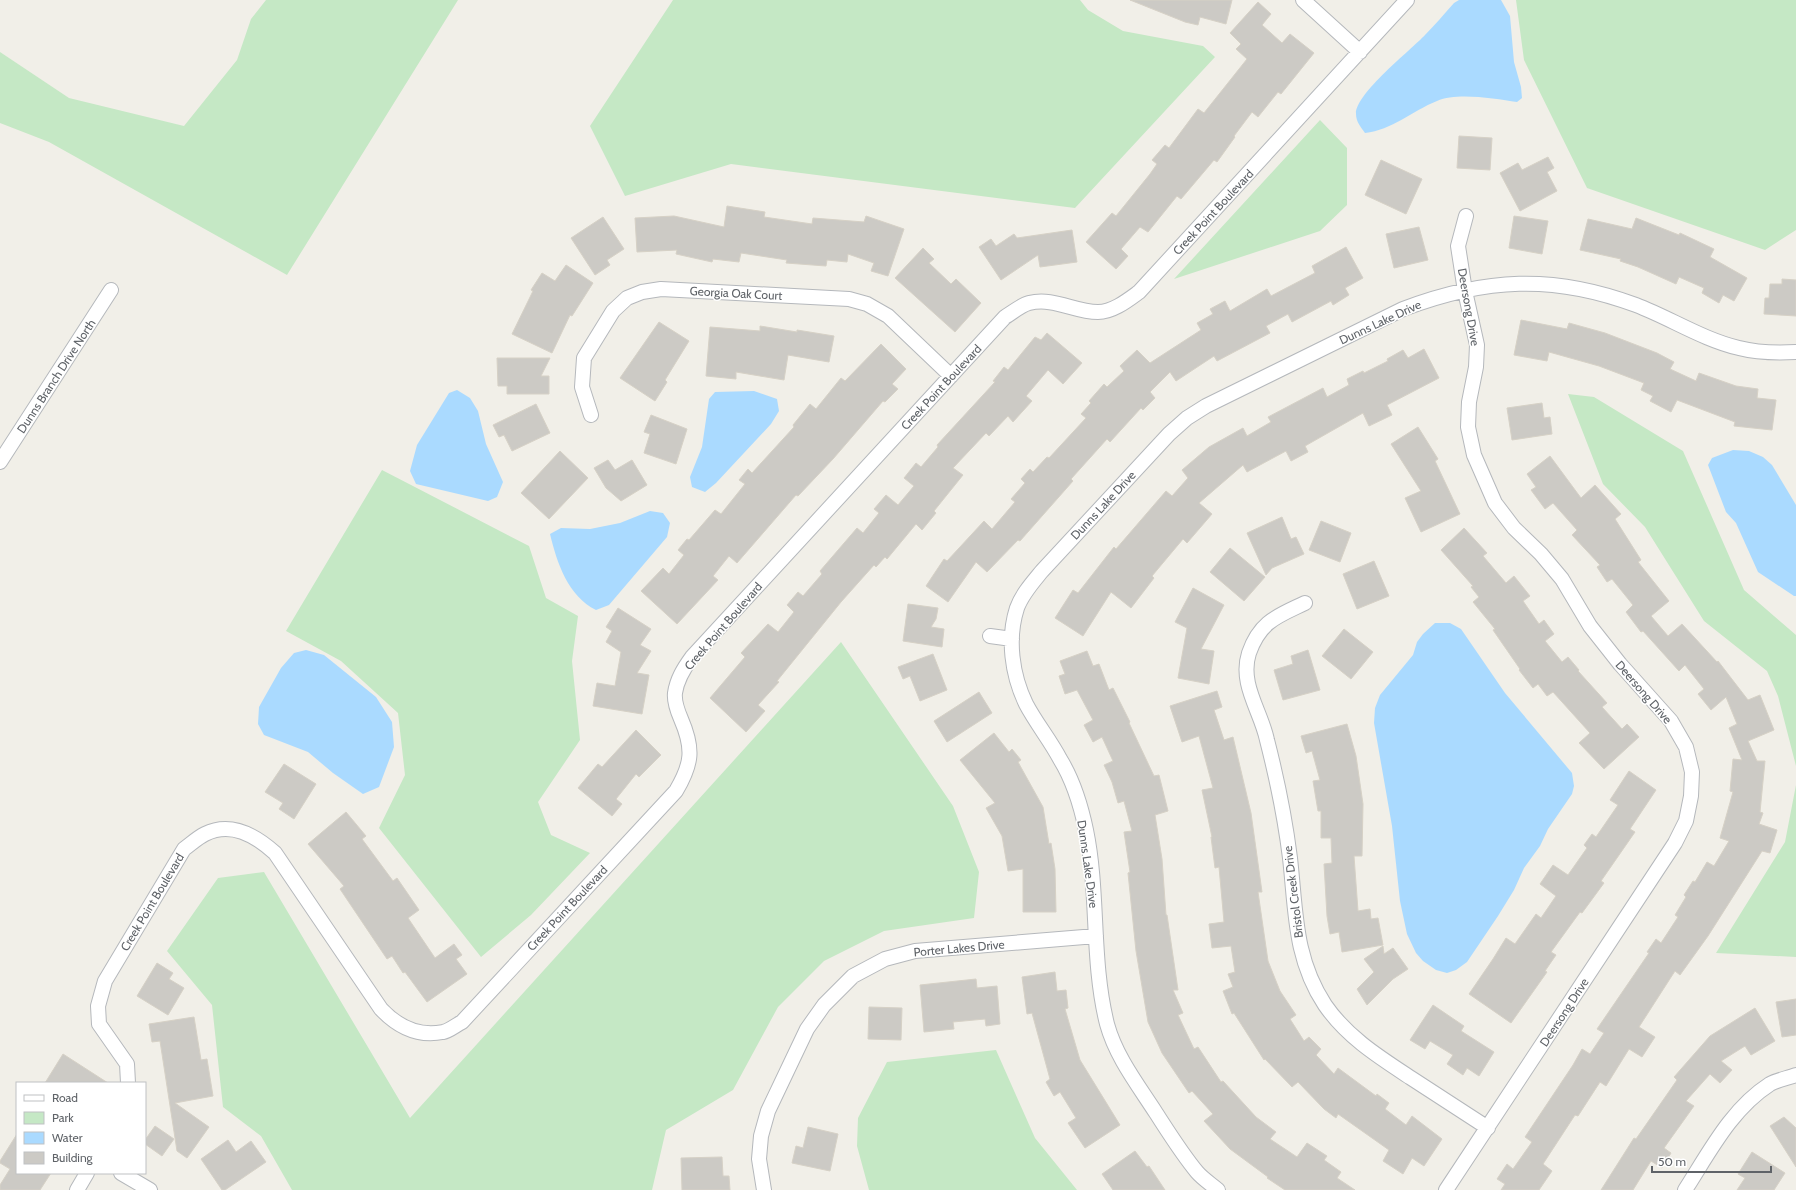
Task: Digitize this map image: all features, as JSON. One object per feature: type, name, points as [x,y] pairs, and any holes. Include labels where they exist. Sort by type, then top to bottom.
[{"type":"street","points":[[1303,0],[1360,52]]},
{"type":"street","name":"Creek Point Boulevard","points":[[128,1082],[127,1064],[99,1024],[98,1006],[105,981],[184,849],[205,834],[221,830],[242,831],[260,839],[275,853],[381,1009],[393,1021],[411,1030],[428,1033],[444,1032],[462,1022],[676,791],[686,774],[691,754],[688,734],[678,711],[675,694],[681,674],[692,657],[1005,317],[1028,303],[1050,301],[1084,310],[1100,312],[1122,304],[1139,292],[1407,0]]},
{"type":"street","name":"Deersong Drive","points":[[1446,1190],[1675,843],[1686,821],[1692,796],[1692,772],[1686,747],[1671,721],[1620,664],[1590,626],[1562,579],[1542,554],[1514,528],[1495,504],[1474,455],[1468,427],[1469,402],[1476,367],[1477,345],[1465,291],[1458,246],[1466,216]]},
{"type":"street","name":"Dunns Lake Drive","points":[[1218,1190],[1199,1173],[1184,1155],[1131,1075],[1116,1048],[1107,1024],[1102,996],[1092,880],[1084,824],[1075,791],[1061,760],[1026,704],[1014,672],[1012,639],[1017,607],[1027,589],[1169,434],[1187,418],[1206,406],[1403,310],[1430,299],[1493,285],[1523,282],[1559,285],[1606,295],[1738,348],[1768,353],[1796,352]]},
{"type":"street","name":"Georgia Oak Court","points":[[591,415],[582,386],[584,358],[613,311],[627,298],[642,292],[661,289],[849,299],[867,304],[888,316],[951,376]]},
{"type":"street","name":"Dunns Branch Drive North","points":[[0,462],[111,290]]},
{"type":"street","name":"Bristol Creek Drive","points":[[1305,603],[1271,619],[1258,635],[1249,653],[1247,676],[1251,698],[1266,735],[1281,799],[1290,859],[1295,921],[1309,978],[1325,1005],[1343,1028],[1371,1051],[1488,1128]]},
{"type":"street","points":[[990,636],[1012,639]]},
{"type":"street","name":"Porter Lakes Drive","points":[[764,1190],[759,1159],[762,1136],[768,1111],[807,1029],[824,1005],[853,976],[885,959],[915,951],[1096,936]]},
{"type":"street","points":[[1685,1190],[1725,1129],[1745,1104],[1771,1084],[1796,1075]]},
{"type":"street","points":[[77,1190],[86,1174]]},
{"type":"street","points":[[123,1174],[150,1190]]},
{"type":"green space","points":[[266,0],[458,0],[287,275],[49,142],[0,123],[0,52],[69,98],[184,126],[237,60],[251,19]]},
{"type":"green space","points":[[673,0],[1080,0],[1088,10],[1123,31],[1203,46],[1215,57],[1075,208],[731,164],[625,196],[590,126]]},
{"type":"green space","points":[[1516,0],[1796,0],[1796,230],[1765,250],[1587,188],[1524,60]]},
{"type":"green space","points":[[1320,120],[1347,148],[1347,205],[1320,231],[1174,279]]},
{"type":"green space","points":[[1568,394],[1594,397],[1683,451],[1744,590],[1796,635],[1796,766],[1778,696],[1767,671],[1704,621],[1645,527],[1603,484]]},
{"type":"green space","points":[[382,470],[529,546],[546,598],[578,616],[572,661],[580,740],[538,802],[551,835],[590,853],[531,915],[481,957],[379,828],[405,775],[398,713],[341,661],[286,631]]},
{"type":"green space","points":[[841,642],[953,806],[979,872],[974,918],[884,931],[824,961],[778,1007],[733,1090],[666,1130],[652,1190],[292,1190],[261,1136],[223,1107],[212,1005],[167,951],[218,878],[264,872],[410,1118]]},
{"type":"green space","points":[[1796,785],[1796,957],[1716,953],[1785,842]]},
{"type":"green space","points":[[996,1050],[1035,1138],[1077,1190],[869,1190],[857,1146],[858,1118],[887,1062]]},
{"type":"water","points":[[1459,0],[1501,0],[1510,16],[1514,62],[1521,87],[1522,98],[1517,102],[1477,97],[1446,98],[1428,105],[1402,120],[1384,128],[1365,133],[1356,117],[1358,105],[1364,95],[1425,35],[1454,3]]},
{"type":"water","points":[[457,390],[470,398],[478,411],[486,444],[503,482],[497,497],[488,501],[416,484],[410,471],[417,445],[449,393]]},
{"type":"water","points":[[754,391],[777,399],[779,411],[771,424],[716,483],[705,492],[692,487],[690,477],[702,447],[709,399],[715,392]]},
{"type":"water","points":[[1733,450],[1749,451],[1763,457],[1772,465],[1796,505],[1796,596],[1758,572],[1736,523],[1726,512],[1708,465],[1712,458]]},
{"type":"water","points":[[650,511],[663,513],[670,523],[667,537],[609,605],[596,610],[586,604],[565,578],[556,556],[550,534],[561,528],[590,529],[620,523]]},
{"type":"water","points":[[1435,623],[1450,623],[1461,629],[1505,693],[1572,773],[1574,786],[1572,794],[1548,829],[1540,846],[1524,868],[1514,890],[1467,962],[1456,970],[1447,973],[1436,970],[1423,961],[1416,953],[1407,934],[1400,901],[1392,826],[1374,723],[1375,708],[1380,695],[1413,655],[1417,642],[1423,634]]},
{"type":"water","points":[[306,650],[324,655],[376,697],[392,722],[394,747],[379,787],[363,794],[333,773],[308,752],[264,735],[258,724],[259,707],[281,668],[294,653]]},
{"type":"building","points":[[1130,0],[1232,0],[1226,24],[1200,17],[1198,25],[1185,22]]},
{"type":"building","points":[[1258,2],[1271,14],[1262,25],[1282,43],[1290,34],[1314,53],[1281,94],[1278,92],[1258,117],[1252,112],[1217,162],[1214,160],[1181,199],[1177,196],[1148,232],[1140,227],[1121,249],[1128,256],[1116,269],[1086,242],[1112,213],[1116,216],[1157,164],[1152,160],[1165,145],[1169,148],[1198,109],[1204,113],[1247,59],[1236,49],[1241,44],[1230,33]]},
{"type":"building","points":[[1459,136],[1492,138],[1490,170],[1457,168]]},
{"type":"building","points":[[1548,157],[1554,168],[1547,172],[1557,191],[1520,211],[1500,173],[1518,163],[1522,170]]},
{"type":"building","points":[[1381,160],[1422,179],[1406,214],[1365,195]]},
{"type":"building","points":[[727,206],[765,212],[764,217],[812,224],[813,218],[864,222],[866,216],[904,229],[888,276],[871,271],[874,263],[848,254],[847,262],[827,260],[826,266],[786,263],[787,260],[741,253],[739,262],[713,259],[712,262],[676,254],[677,250],[637,252],[635,218],[674,216],[724,227]]},
{"type":"building","points":[[1514,216],[1548,221],[1542,254],[1509,248]]},
{"type":"building","points":[[603,217],[624,249],[607,260],[610,265],[595,275],[571,238]]},
{"type":"building","points":[[1636,218],[1679,235],[1680,233],[1714,249],[1710,257],[1747,278],[1734,301],[1723,295],[1719,303],[1702,293],[1704,288],[1679,277],[1676,284],[1638,267],[1620,261],[1621,259],[1580,250],[1588,219],[1632,229]]},
{"type":"building","points":[[1419,227],[1428,260],[1394,268],[1386,234]]},
{"type":"building","points":[[1072,230],[1077,262],[1040,267],[1038,255],[1001,280],[979,247],[991,239],[996,246],[1014,234],[1017,238]]},
{"type":"building","points":[[1346,247],[1363,278],[1345,288],[1349,295],[1333,305],[1331,301],[1292,322],[1288,314],[1266,326],[1270,333],[1217,361],[1214,356],[1176,381],[1170,372],[1150,392],[1155,398],[1143,410],[1141,408],[1110,442],[1107,439],[1071,479],[1073,481],[1020,541],[1018,540],[987,572],[976,562],[948,602],[926,586],[944,559],[947,561],[984,521],[992,529],[1015,502],[1011,499],[1025,483],[1021,479],[1030,469],[1033,472],[1047,457],[1049,458],[1086,418],[1081,414],[1091,403],[1089,401],[1104,384],[1107,387],[1124,371],[1120,366],[1137,350],[1150,363],[1201,330],[1197,323],[1213,314],[1210,309],[1225,301],[1230,311],[1267,289],[1271,296],[1315,273],[1312,266]]},
{"type":"building","points":[[923,248],[934,259],[929,263],[951,284],[956,279],[981,303],[955,332],[895,278]]},
{"type":"building","points":[[566,265],[593,283],[572,316],[570,315],[552,353],[512,334],[533,291],[531,290],[542,273],[555,281]]},
{"type":"building","points":[[1782,279],[1796,280],[1796,316],[1764,314],[1765,298],[1769,298],[1770,284],[1782,284]]},
{"type":"building","points":[[1521,320],[1567,329],[1569,323],[1605,333],[1657,353],[1674,362],[1670,369],[1696,381],[1699,373],[1736,386],[1758,389],[1757,398],[1776,400],[1772,430],[1734,426],[1735,422],[1677,400],[1671,412],[1650,401],[1653,396],[1641,390],[1644,383],[1599,366],[1549,352],[1547,361],[1514,355]]},
{"type":"building","points":[[659,322],[689,341],[665,380],[667,382],[655,401],[620,378]]},
{"type":"building","points":[[760,326],[834,336],[829,362],[788,355],[784,380],[736,372],[736,379],[706,376],[710,327],[760,331]]},
{"type":"building","points":[[1047,333],[1082,363],[1063,384],[1048,370],[1026,396],[1032,401],[1013,422],[1008,416],[989,436],[986,433],[953,468],[963,475],[934,511],[936,513],[922,530],[916,524],[887,559],[885,557],[876,567],[874,565],[841,602],[777,681],[779,682],[758,705],[765,711],[746,732],[710,698],[745,657],[741,653],[768,624],[778,632],[794,612],[787,605],[798,592],[803,596],[822,574],[820,571],[857,528],[863,533],[879,513],[874,509],[886,495],[898,505],[914,486],[904,478],[916,463],[921,467],[938,447],[937,445],[995,382],[993,381],[1004,367],[1008,370],[1035,337],[1041,340]]},
{"type":"building","points":[[881,344],[906,369],[892,384],[898,389],[885,402],[883,401],[833,459],[798,496],[796,495],[737,563],[729,556],[713,576],[718,580],[677,624],[641,591],[663,568],[669,574],[684,555],[678,550],[687,539],[689,540],[715,510],[721,514],[745,484],[739,480],[748,469],[752,473],[794,427],[793,425],[810,404],[816,409],[841,378],[845,381]]},
{"type":"building","points":[[1424,349],[1439,378],[1387,405],[1392,415],[1369,426],[1363,413],[1305,446],[1308,452],[1291,461],[1286,451],[1247,472],[1243,465],[1199,503],[1212,514],[1187,543],[1183,539],[1152,576],[1154,578],[1131,608],[1111,592],[1083,636],[1055,618],[1073,590],[1078,593],[1114,547],[1116,549],[1166,491],[1172,496],[1188,478],[1182,470],[1209,447],[1243,428],[1247,436],[1271,422],[1268,417],[1323,388],[1327,397],[1349,385],[1347,379],[1363,371],[1364,373],[1388,361],[1387,359],[1403,350],[1408,358]]},
{"type":"building","points":[[497,358],[550,358],[541,376],[549,376],[549,394],[507,394],[507,386],[498,386]]},
{"type":"building","points":[[1542,403],[1544,418],[1550,417],[1552,434],[1512,440],[1507,408]]},
{"type":"building","points":[[536,404],[550,433],[512,451],[504,435],[499,437],[493,425]]},
{"type":"building","points":[[651,415],[687,429],[676,464],[644,453],[650,434],[644,432]]},
{"type":"building","points":[[1418,427],[1438,459],[1435,461],[1460,514],[1421,532],[1405,498],[1421,491],[1391,444]]},
{"type":"building","points":[[560,451],[588,478],[549,519],[521,493]]},
{"type":"building","points":[[1550,456],[1581,498],[1595,485],[1621,514],[1615,519],[1641,560],[1638,562],[1669,601],[1651,616],[1668,636],[1682,624],[1717,662],[1718,661],[1748,700],[1760,695],[1774,730],[1748,741],[1757,761],[1765,761],[1760,812],[1763,813],[1759,824],[1777,830],[1770,853],[1762,851],[1708,936],[1680,975],[1675,971],[1639,1027],[1655,1037],[1642,1057],[1629,1049],[1606,1086],[1600,1082],[1578,1116],[1575,1115],[1543,1164],[1552,1171],[1539,1190],[1501,1190],[1505,1184],[1497,1179],[1507,1164],[1513,1169],[1532,1142],[1525,1137],[1582,1049],[1590,1054],[1604,1033],[1597,1029],[1649,953],[1647,952],[1656,939],[1661,943],[1678,917],[1675,915],[1686,897],[1684,895],[1693,881],[1695,882],[1707,862],[1714,866],[1729,841],[1720,838],[1733,792],[1730,791],[1733,759],[1742,760],[1729,728],[1737,724],[1726,697],[1711,710],[1698,694],[1704,689],[1685,665],[1679,671],[1643,631],[1641,632],[1626,612],[1633,605],[1612,579],[1607,582],[1597,567],[1600,565],[1572,535],[1577,530],[1553,503],[1545,509],[1531,490],[1536,487],[1527,474]]},
{"type":"building","points":[[608,460],[615,470],[632,460],[647,485],[621,501],[606,488],[594,468]]},
{"type":"building","points":[[1282,517],[1291,539],[1296,537],[1304,554],[1272,568],[1266,575],[1247,533]]},
{"type":"building","points":[[1321,521],[1351,533],[1340,562],[1309,550]]},
{"type":"building","points":[[1464,528],[1487,553],[1483,556],[1506,583],[1514,576],[1530,596],[1523,601],[1539,624],[1544,620],[1554,634],[1545,641],[1562,662],[1568,657],[1579,670],[1578,671],[1607,703],[1602,707],[1622,729],[1627,724],[1639,737],[1604,769],[1579,743],[1590,733],[1553,692],[1547,696],[1538,684],[1533,688],[1519,670],[1520,669],[1493,630],[1495,629],[1473,602],[1479,597],[1471,587],[1473,586],[1441,550]]},
{"type":"building","points":[[1230,548],[1265,577],[1244,601],[1210,572]]},
{"type":"building","points":[[1374,561],[1389,596],[1357,609],[1343,574]]},
{"type":"building","points":[[1193,588],[1224,605],[1201,649],[1214,651],[1209,684],[1178,678],[1187,628],[1175,622]]},
{"type":"building","points":[[908,604],[938,608],[936,619],[931,627],[944,629],[942,647],[903,641]]},
{"type":"building","points":[[618,608],[651,629],[640,645],[651,651],[637,673],[649,675],[642,714],[593,706],[597,683],[615,686],[621,652],[606,642],[612,631],[606,627]]},
{"type":"building","points":[[1344,629],[1373,652],[1351,679],[1322,656]]},
{"type":"building","points":[[1308,650],[1320,690],[1283,700],[1274,670],[1293,664],[1291,656]]},
{"type":"building","points":[[1087,651],[1093,666],[1099,664],[1109,690],[1113,688],[1154,776],[1159,775],[1168,811],[1155,815],[1162,859],[1166,915],[1178,990],[1173,990],[1183,1013],[1178,1015],[1194,1049],[1198,1047],[1221,1082],[1223,1081],[1256,1117],[1276,1132],[1270,1139],[1297,1157],[1307,1143],[1327,1156],[1324,1160],[1341,1172],[1337,1178],[1355,1190],[1285,1190],[1267,1178],[1268,1177],[1230,1149],[1204,1121],[1213,1114],[1192,1091],[1189,1093],[1162,1053],[1148,1022],[1136,951],[1128,873],[1130,872],[1124,832],[1132,831],[1124,801],[1118,803],[1112,782],[1104,765],[1113,761],[1102,737],[1093,742],[1084,725],[1093,720],[1077,690],[1065,694],[1059,676],[1065,674],[1060,661]]},
{"type":"building","points":[[933,654],[947,690],[920,701],[910,676],[903,679],[898,667]]},
{"type":"building","points":[[1217,691],[1222,707],[1214,710],[1224,740],[1233,737],[1251,813],[1262,892],[1258,892],[1268,961],[1280,991],[1296,1015],[1290,1019],[1304,1041],[1309,1037],[1321,1049],[1316,1055],[1334,1074],[1338,1068],[1376,1096],[1377,1094],[1389,1103],[1385,1109],[1406,1125],[1412,1116],[1442,1139],[1424,1166],[1412,1158],[1403,1174],[1383,1161],[1389,1150],[1338,1114],[1336,1118],[1324,1109],[1298,1082],[1292,1087],[1265,1059],[1264,1060],[1234,1013],[1232,1014],[1223,991],[1233,987],[1228,974],[1235,972],[1231,946],[1212,948],[1209,924],[1224,922],[1219,867],[1215,868],[1212,837],[1202,790],[1213,788],[1199,736],[1182,742],[1170,706]]},
{"type":"building","points":[[979,692],[992,713],[947,742],[934,721]]},
{"type":"building","points":[[1347,724],[1356,756],[1363,804],[1362,856],[1354,856],[1358,911],[1370,909],[1371,919],[1378,918],[1383,945],[1342,952],[1339,932],[1330,934],[1327,916],[1324,864],[1332,863],[1331,838],[1321,838],[1321,811],[1318,811],[1313,781],[1320,780],[1312,751],[1306,753],[1301,736]]},
{"type":"building","points":[[636,730],[661,755],[639,777],[636,774],[616,799],[622,804],[612,816],[578,788],[598,764],[602,767]]},
{"type":"building","points":[[994,733],[1009,752],[1012,749],[1021,760],[1018,762],[1043,807],[1055,869],[1056,912],[1023,912],[1023,869],[1008,871],[1002,836],[986,808],[995,803],[960,760]]},
{"type":"building","points":[[284,764],[316,784],[294,819],[279,809],[283,803],[265,792]]},
{"type":"building","points":[[1629,771],[1656,790],[1630,829],[1635,832],[1601,881],[1604,883],[1582,913],[1580,912],[1551,952],[1556,955],[1545,971],[1547,972],[1511,1023],[1469,994],[1506,938],[1515,944],[1536,914],[1541,918],[1556,896],[1540,884],[1553,865],[1568,875],[1587,848],[1584,845],[1592,834],[1596,837],[1618,805],[1610,800]]},
{"type":"building","points":[[346,812],[366,836],[362,839],[393,881],[397,878],[419,910],[408,918],[435,958],[454,944],[462,955],[456,959],[467,974],[427,1002],[405,972],[403,973],[392,956],[387,959],[340,889],[344,886],[308,844]]},
{"type":"building","points":[[1383,946],[1384,954],[1393,948],[1408,969],[1393,979],[1367,1005],[1357,989],[1374,972],[1364,959]]},
{"type":"building","points":[[157,963],[173,973],[169,979],[184,988],[168,1015],[137,996]]},
{"type":"building","points":[[1055,972],[1057,991],[1066,990],[1068,1008],[1065,1009],[1080,1060],[1120,1125],[1085,1148],[1068,1123],[1076,1118],[1060,1092],[1054,1096],[1046,1082],[1050,1079],[1032,1013],[1027,1014],[1022,977]]},
{"type":"building","points":[[976,979],[977,988],[997,986],[1000,1024],[986,1026],[985,1019],[953,1022],[954,1029],[924,1032],[920,985]]},
{"type":"building","points":[[1796,999],[1796,1035],[1782,1037],[1776,1002]]},
{"type":"building","points":[[1433,1005],[1464,1026],[1461,1031],[1494,1052],[1479,1076],[1467,1068],[1463,1075],[1447,1064],[1453,1055],[1430,1041],[1425,1049],[1410,1040]]},
{"type":"building","points":[[869,1007],[902,1008],[901,1040],[868,1039]]},
{"type":"building","points":[[1755,1008],[1775,1041],[1751,1055],[1745,1046],[1721,1061],[1732,1070],[1720,1083],[1710,1074],[1686,1101],[1694,1106],[1664,1148],[1671,1153],[1662,1168],[1651,1161],[1633,1190],[1601,1190],[1634,1138],[1636,1139],[1677,1080],[1674,1077],[1710,1036]]},
{"type":"building","points":[[194,1017],[201,1060],[207,1059],[213,1096],[175,1103],[209,1127],[187,1158],[177,1151],[160,1041],[152,1042],[149,1024]]},
{"type":"building","points":[[63,1054],[106,1082],[46,1082]]},
{"type":"building","points":[[1784,1117],[1796,1128],[1796,1167],[1770,1126]]},
{"type":"building","points":[[155,1126],[174,1139],[162,1156],[146,1145],[146,1139]]},
{"type":"building","points":[[808,1127],[838,1134],[830,1171],[792,1163],[796,1146],[803,1148]]},
{"type":"building","points":[[16,1136],[16,1174],[50,1174],[40,1190],[0,1190],[0,1185],[10,1169],[0,1163]]},
{"type":"building","points":[[228,1140],[236,1152],[251,1141],[266,1162],[225,1190],[222,1190],[201,1159]]},
{"type":"building","points":[[1135,1151],[1147,1167],[1149,1166],[1165,1190],[1113,1190],[1102,1174]]},
{"type":"building","points":[[1752,1152],[1785,1173],[1774,1190],[1737,1190],[1745,1178],[1738,1174]]},
{"type":"building","points":[[722,1157],[723,1176],[729,1176],[730,1190],[682,1190],[681,1158]]}]
